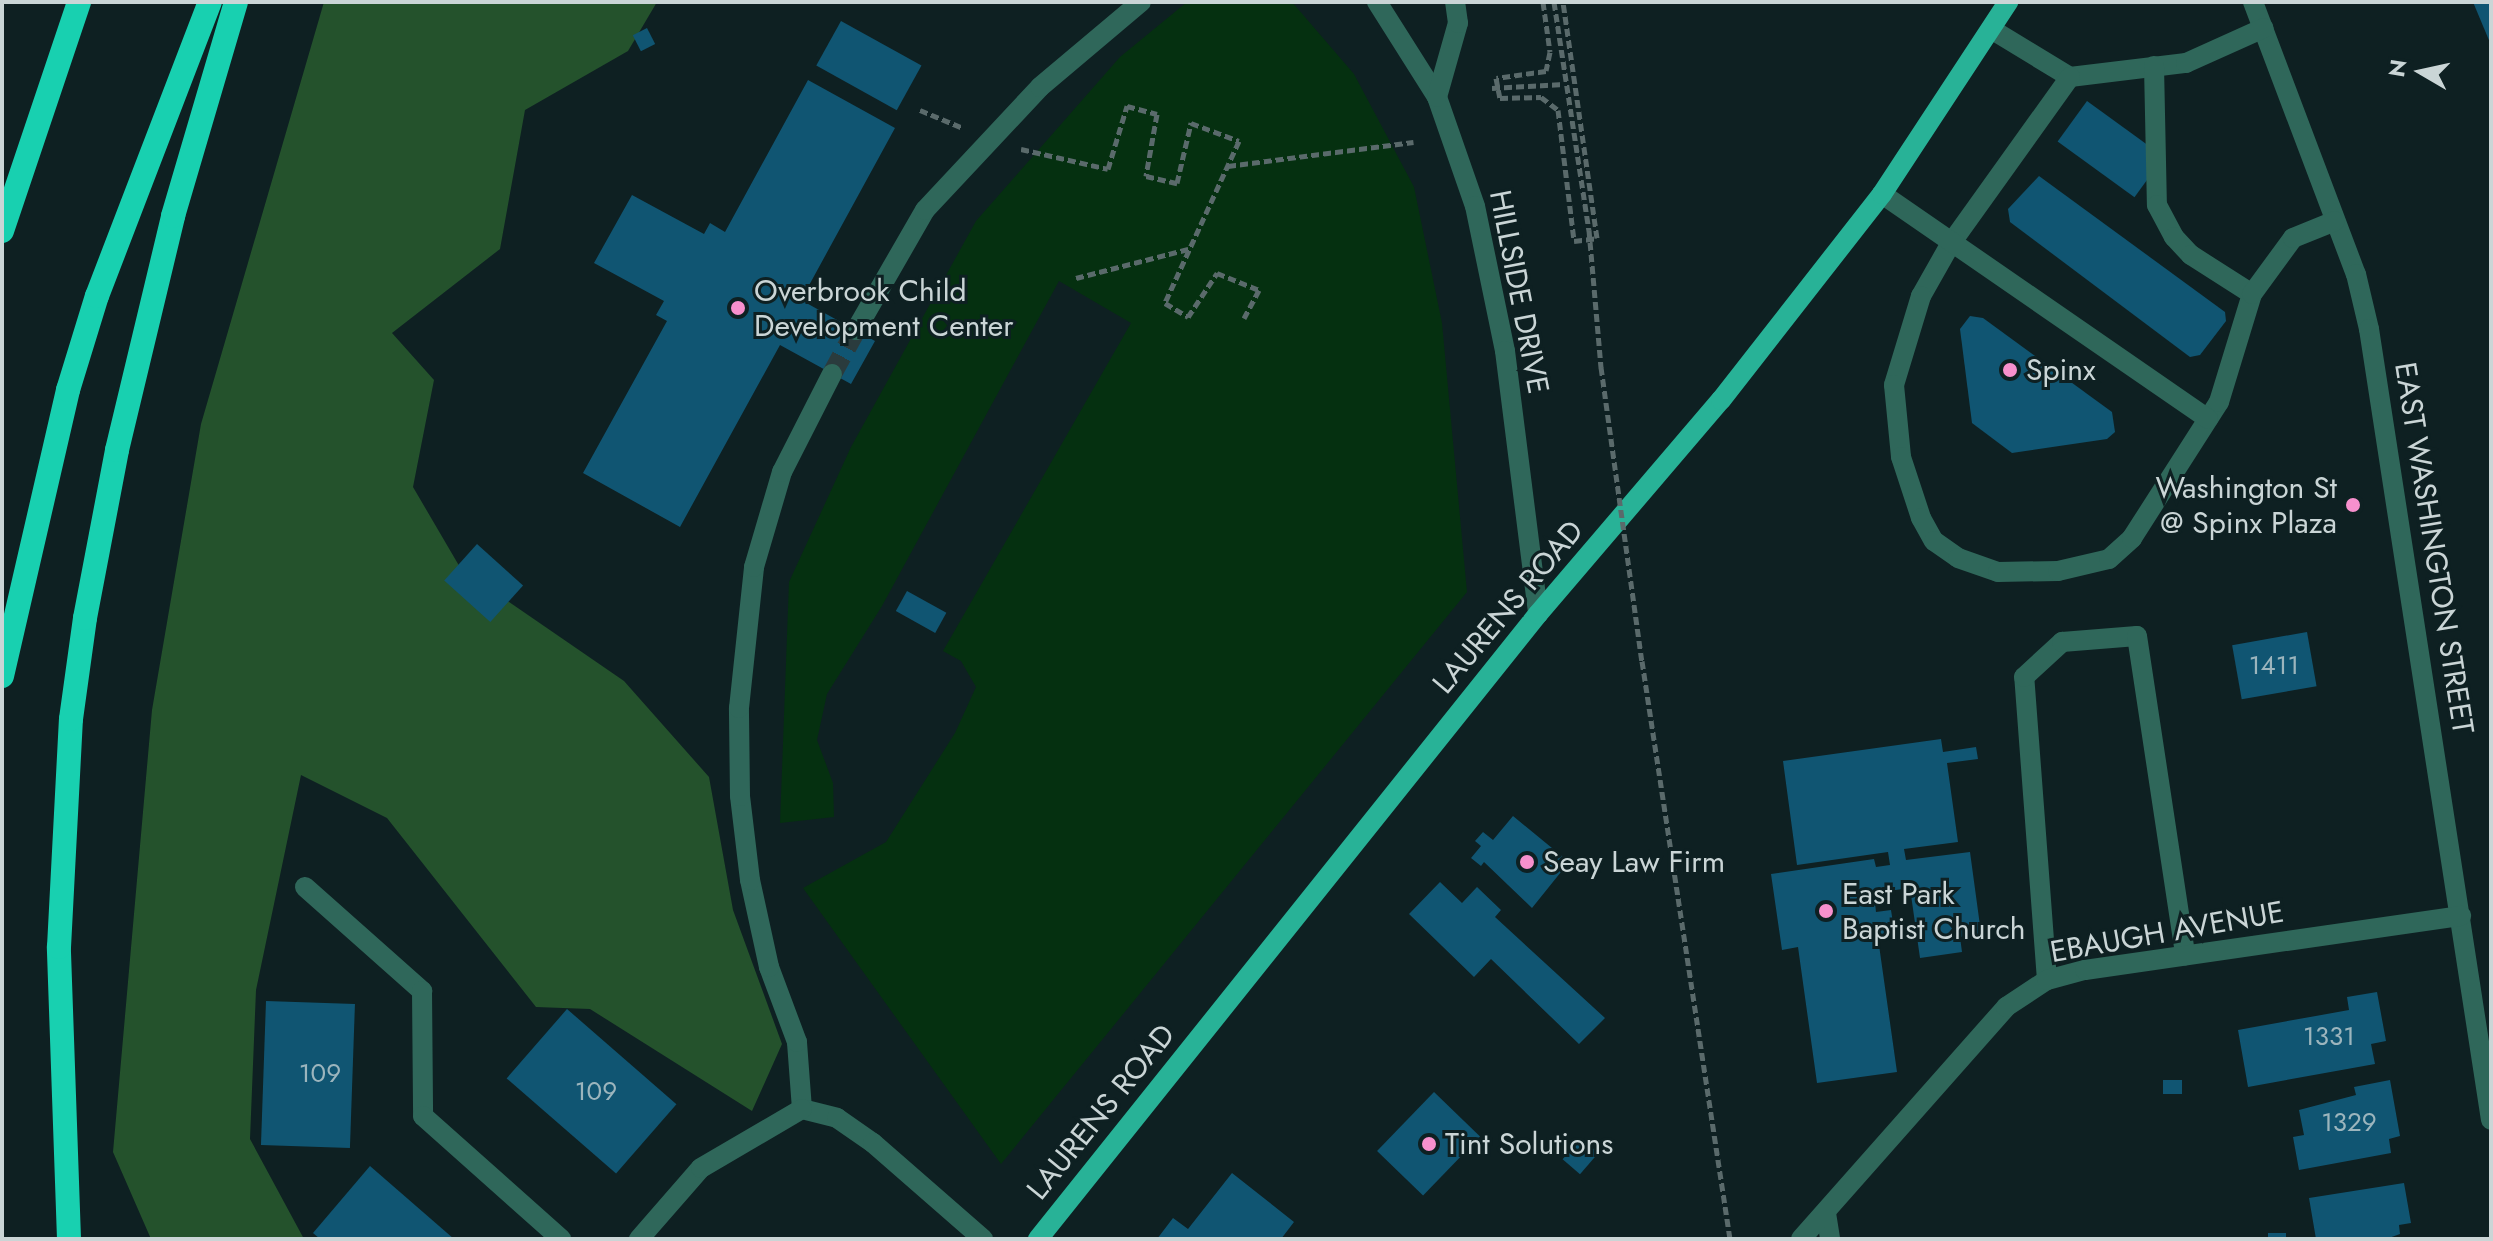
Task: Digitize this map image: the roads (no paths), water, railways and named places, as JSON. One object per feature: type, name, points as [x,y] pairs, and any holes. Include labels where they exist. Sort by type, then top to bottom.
[{"type":"highway","points":[[2,231],[79,2]]},
{"type":"highway","points":[[2,676],[68,390],[97,296],[210,2]]},
{"type":"highway","points":[[69,1239],[59,947],[70,734],[83,632],[117,450],[173,216],[236,2]]},
{"type":"highway","points":[[2,219],[17,181]]},
{"type":"main road","name":"LAURENS ROAD","points":[[1038,1239],[1538,614],[1721,400],[1882,194],[2008,2]]},
{"type":"street","points":[[856,330],[925,210],[1040,87],[1141,2]]},
{"type":"street","name":"HILLSIDE DRIVE","points":[[1377,2],[1437,97],[1475,206],[1502,337],[1538,614]]},
{"type":"street","points":[[1437,97],[1458,23],[1455,2]]},
{"type":"street","name":"EAST WASHINGTON STREET","points":[[2253,2],[2335,221],[2369,329],[2491,1120]]},
{"type":"street","points":[[1991,29],[2070,77],[2186,63],[2264,28]]},
{"type":"street","points":[[2154,66],[2157,205],[2174,237],[2191,255],[2252,294]]},
{"type":"street","points":[[2070,77],[1951,243],[1921,296],[1894,385],[1901,457],[1921,518],[1934,541],[1958,558],[1998,572],[2058,571],[2109,559],[2132,538],[2219,402],[2252,294],[2293,238],[2335,221]]},
{"type":"street","points":[[1882,194],[2208,419]]},
{"type":"street","points":[[802,1109],[797,1042],[769,967],[750,880],[740,796],[739,708],[754,567],[782,472],[832,374]]},
{"type":"street","points":[[2047,980],[2024,677],[2062,642],[2137,636],[2185,955]]},
{"type":"street","points":[[305,887],[422,991],[423,1116],[561,1239]]},
{"type":"street","name":"EBAUGH AVENUE","points":[[1801,1239],[2006,1007],[2047,980],[2185,955],[2461,916]]},
{"type":"street","points":[[639,1239],[701,1168],[802,1109],[837,1118],[873,1143],[983,1239]]},
{"type":"street","points":[[1826,1213],[1830,1239]]},
{"type":"tunnel","points":[[832,374],[856,330]]},
{"type":"place","name":"Overbrook Child Development Center","points":[[738,308]]},
{"type":"place","name":"Spinx","points":[[2010,370]]},
{"type":"place","name":"Washington St @ Spinx Plaza","points":[[2353,505]]},
{"type":"place","name":"Seay Law Firm","points":[[1527,862]]},
{"type":"place","name":"East Park Baptist Church","points":[[1826,911]]},
{"type":"place","name":"Tint Solutions","points":[[1429,1144]]}]
